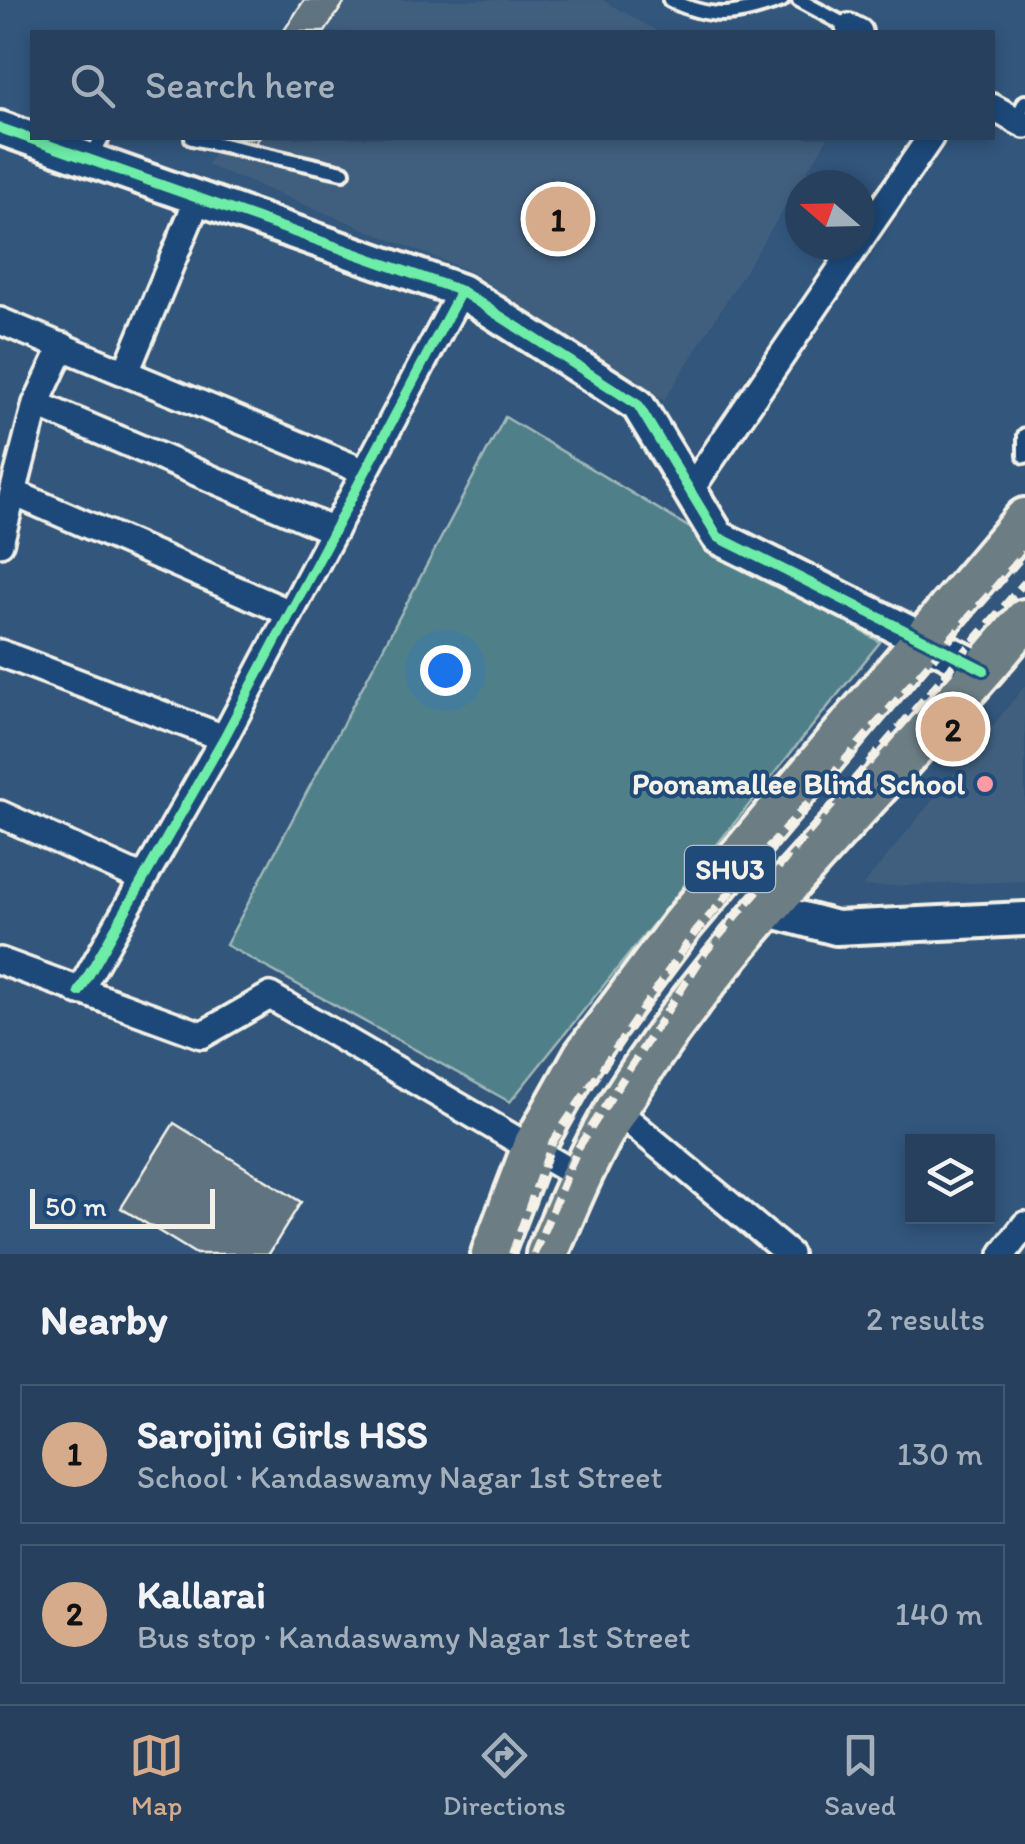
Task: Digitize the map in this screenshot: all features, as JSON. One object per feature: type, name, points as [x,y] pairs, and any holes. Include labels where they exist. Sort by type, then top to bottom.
[{"type":"main road","name":"SHU3","points":[[492,1254],[532,1147],[584,1056],[681,926],[1025,519]]},
{"type":"main road","name":"SHU3","points":[[547,1254],[580,1177],[616,1110],[766,909],[1025,620]]},
{"type":"street","points":[[995,108],[1022,116]]},
{"type":"street","points":[[0,128],[30,135]]},
{"type":"street","points":[[54,140],[95,149],[197,201],[461,291],[638,405],[718,537],[984,670]]},
{"type":"street","points":[[875,217],[929,140]]},
{"type":"street","points":[[126,372],[197,201]]},
{"type":"street","points":[[691,488],[846,260]]},
{"type":"street","points":[[79,992],[224,738],[461,291]]},
{"type":"street","points":[[0,322],[365,472]]},
{"type":"street","points":[[0,543],[36,404],[62,346]]},
{"type":"street","points":[[36,404],[334,531]]},
{"type":"street","points":[[14,492],[290,614]]},
{"type":"street","points":[[0,654],[224,738]]},
{"type":"street","points":[[0,814],[143,879]]},
{"type":"street","points":[[766,909],[836,928],[1025,919]]},
{"type":"street","points":[[0,960],[202,1035],[270,996],[580,1177]]},
{"type":"street","points":[[616,1110],[789,1254]]},
{"type":"street","points":[[1003,1254],[1025,1225]]},
{"type":"lane","points":[[670,0],[700,15],[722,15],[782,0]]},
{"type":"lane","points":[[799,0],[854,30]]},
{"type":"lane","points":[[201,140],[343,172]]},
{"type":"lane","points":[[1025,435],[1025,456]]},
{"type":"shaded area","points":[[300,0],[603,0],[656,30],[283,30]]},
{"type":"shaded area","points":[[222,140],[827,140],[808,170],[785,170],[785,207],[664,401],[471,272],[207,165]]},
{"type":"shaded area","name":"Poonamallee Blind School","points":[[1025,686],[1025,881],[862,887]]},
{"type":"green space","points":[[505,417],[880,642],[510,1102],[226,945]]},
{"type":"building","points":[[304,0],[346,0],[326,30],[284,30]]},
{"type":"building","points":[[174,1123],[301,1202],[269,1254],[196,1254],[121,1208]]},
{"type":"railway","points":[[512,1254],[553,1141],[693,935],[1025,553]]},
{"type":"railway","points":[[534,1254],[578,1148],[706,951],[1025,582]]},
{"type":"cycle path","points":[[0,128],[30,139]]},
{"type":"cycle path","points":[[34,140],[461,291],[638,405],[718,537],[984,670]]},
{"type":"cycle path","points":[[79,992],[224,738],[461,291]]},
{"type":"place","name":"Sarojini Girls HSS","points":[[558,219]]},
{"type":"place","name":"Kallarai","points":[[953,729]]},
{"type":"place","name":"Poonamallee Blind School","points":[[985,784]]}]
